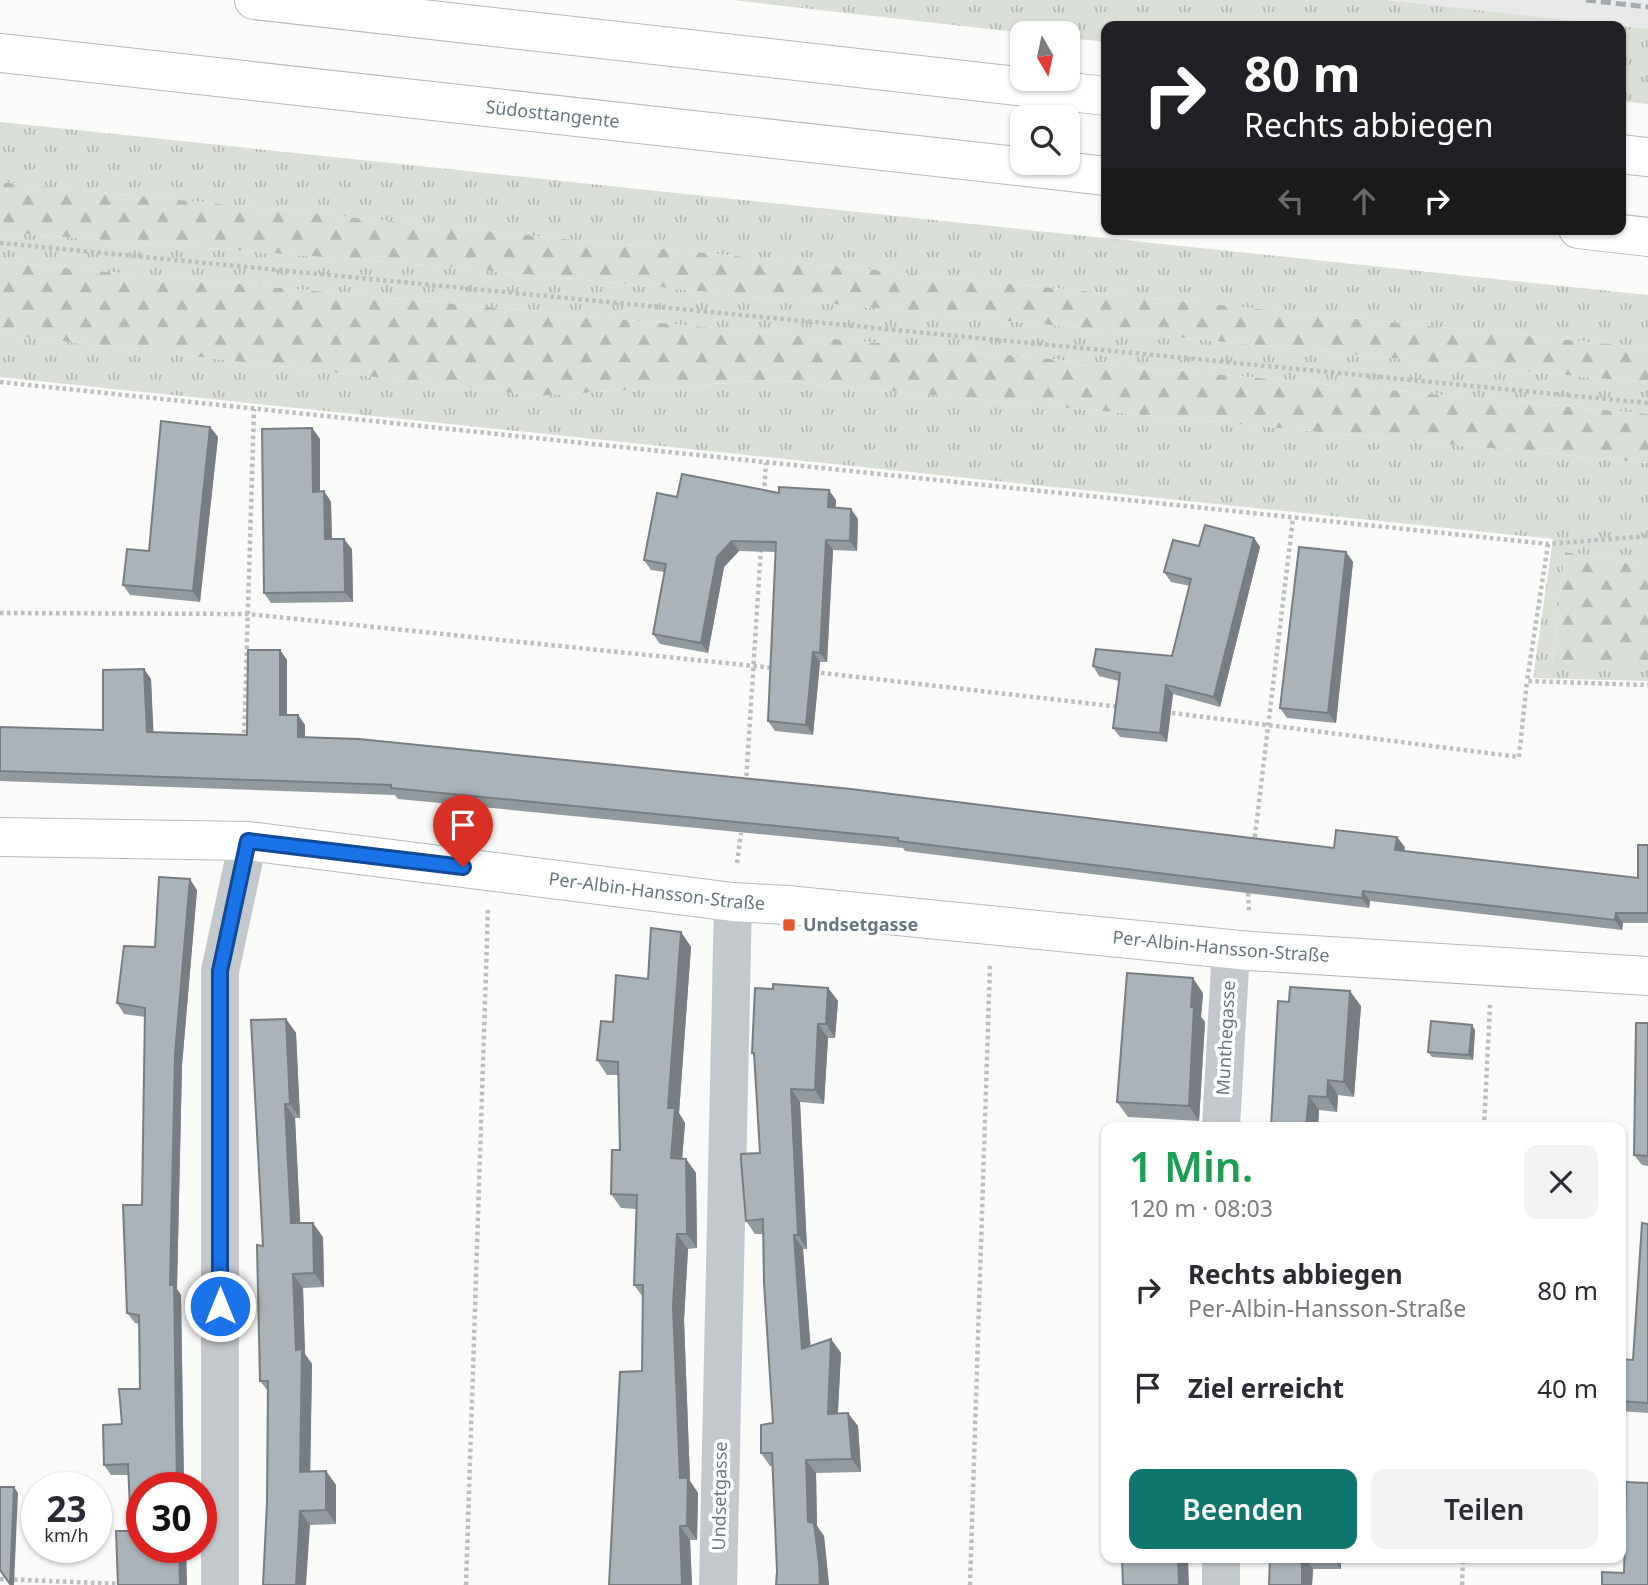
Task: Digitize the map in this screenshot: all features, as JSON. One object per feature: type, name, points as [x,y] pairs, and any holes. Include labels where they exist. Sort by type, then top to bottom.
[{"type":"main road","points":[[254,0],[1101,95]]},
{"type":"main road","name":"Südosttangente","points":[[0,53],[1101,175]]},
{"type":"main road","points":[[1626,155],[1648,157]]},
{"type":"main road","points":[[1626,234],[1648,237]]},
{"type":"main road","name":"Per-Albin-Hansson-Straße","points":[[0,837],[248,841],[733,902],[1231,949],[1648,976]]},
{"type":"street","points":[[220,1585],[220,971],[248,841]]},
{"type":"street","name":"Undsetgasse","points":[[718,1585],[733,902]]},
{"type":"street","name":"Munthegasse","points":[[1221,1122],[1231,949]]},
{"type":"street","points":[[1221,1563],[1221,1585]]},
{"type":"path","points":[[0,243],[1648,403]]},
{"type":"path","points":[[0,382],[1548,544],[1648,536]]},
{"type":"path","points":[[244,745],[254,409]]},
{"type":"path","points":[[764,503],[766,463]]},
{"type":"path","points":[[1254,848],[1293,518]]},
{"type":"path","points":[[746,788],[761,544]]},
{"type":"path","points":[[1157,711],[1519,757],[1527,681],[1548,544]]},
{"type":"path","points":[[0,613],[248,614],[782,668]]},
{"type":"path","points":[[810,672],[1129,708]]},
{"type":"path","points":[[1527,681],[1648,685]]},
{"type":"path","points":[[466,1585],[489,871]]},
{"type":"path","points":[[971,1585],[992,926]]},
{"type":"path","points":[[1484,1122],[1492,966]]},
{"type":"path","points":[[1462,1585],[1463,1563]]},
{"type":"path","points":[[0,1579],[128,1584]]},
{"type":"shaded area","points":[[1387,0],[1648,0],[1648,29],[1626,27],[1626,21],[1576,21]]},
{"type":"green space","points":[[732,0],[1387,0],[1576,21],[1101,21],[1101,41],[1080,39],[1080,21],[1010,21],[1010,31]]},
{"type":"green space","points":[[1626,27],[1648,29],[1648,104],[1626,102]]},
{"type":"green space","points":[[0,122],[1648,295],[1648,348],[0,182]]},
{"type":"green space","points":[[0,182],[1648,348],[1648,383],[452,267],[0,232]]},
{"type":"green space","points":[[0,232],[452,267],[1648,383],[1648,414],[0,262]]},
{"type":"green space","points":[[0,262],[1648,414],[1648,463],[773,380],[539,396],[0,334]]},
{"type":"green space","points":[[0,334],[539,396],[773,380],[1648,463],[1648,566],[1565,552],[1552,664],[1648,664],[1648,681],[1533,678],[1553,539],[0,377]]},
{"type":"green space","points":[[1565,552],[1648,566],[1648,664],[1552,665]]},
{"type":"building","points":[[161,421],[210,427],[193,591],[123,585],[127,549],[149,551]]},
{"type":"building","points":[[312,428],[313,492],[324,491],[325,539],[344,539],[345,592],[264,593],[262,429]]},
{"type":"building","points":[[682,474],[779,493],[779,487],[829,490],[828,507],[851,509],[850,541],[826,540],[820,653],[813,652],[806,725],[768,721],[776,542],[732,541],[717,557],[701,643],[653,634],[666,564],[644,560],[657,493],[677,497]]},
{"type":"building","points":[[1205,525],[1254,538],[1214,697],[1166,685],[1160,733],[1113,728],[1120,673],[1093,666],[1096,649],[1172,656],[1191,579],[1164,572],[1173,540],[1199,546]]},
{"type":"building","points":[[1299,547],[1346,552],[1328,713],[1280,708]]},
{"type":"building","points":[[248,650],[280,650],[280,715],[298,715],[298,737],[359,739],[851,789],[1334,848],[1336,830],[1397,837],[1395,850],[1638,878],[1638,845],[1648,845],[1648,913],[1616,913],[1615,920],[1363,891],[1362,898],[898,841],[898,838],[391,788],[391,785],[0,771],[0,727],[103,730],[103,670],[144,669],[147,732],[247,735]]},
{"type":"building","points":[[159,877],[190,879],[175,1054],[170,1285],[174,1285],[177,1472],[128,1472],[128,1464],[104,1465],[103,1425],[122,1424],[119,1389],[140,1389],[139,1315],[127,1313],[123,1205],[142,1205],[145,1008],[117,1003],[124,946],[155,947]]},
{"type":"building","points":[[651,928],[681,932],[668,1108],[675,1108],[671,1158],[686,1159],[687,1234],[677,1234],[673,1306],[680,1478],[688,1478],[687,1526],[680,1526],[682,1585],[609,1585],[620,1372],[642,1371],[643,1285],[634,1285],[637,1195],[611,1194],[612,1150],[620,1150],[618,1062],[597,1060],[601,1021],[613,1022],[616,975],[648,979]]},
{"type":"building","points":[[1127,973],[1193,978],[1189,1106],[1117,1102]]},
{"type":"building","points":[[773,984],[828,988],[826,1024],[818,1024],[815,1090],[791,1089],[798,1235],[794,1235],[802,1349],[831,1339],[828,1414],[848,1413],[852,1459],[806,1460],[808,1522],[814,1523],[820,1585],[776,1585],[772,1453],[761,1453],[761,1425],[773,1423],[764,1283],[763,1219],[746,1221],[741,1154],[760,1153],[752,1053],[755,988],[773,989]]},
{"type":"building","points":[[1290,987],[1350,991],[1344,1082],[1328,1080],[1327,1097],[1309,1096],[1306,1122],[1271,1122],[1278,1001],[1289,1002]]},
{"type":"building","points":[[286,1019],[290,1104],[285,1104],[291,1223],[313,1223],[314,1273],[293,1274],[296,1350],[302,1349],[300,1472],[326,1471],[326,1510],[300,1511],[296,1585],[263,1585],[268,1381],[260,1381],[257,1245],[263,1246],[251,1020]]},
{"type":"building","points":[[1431,1021],[1472,1025],[1469,1055],[1428,1052]]},
{"type":"building","points":[[1636,1023],[1648,1023],[1648,1156],[1634,1155]]},
{"type":"building","points":[[1642,1223],[1648,1224],[1648,1403],[1626,1401],[1626,1359],[1633,1360]]},
{"type":"building","points":[[1626,1482],[1648,1483],[1648,1585],[1602,1585],[1602,1572],[1624,1573]]},
{"type":"building","points":[[0,1487],[14,1487],[10,1584],[0,1570]]},
{"type":"building","points":[[116,1531],[126,1531],[126,1563],[179,1563],[180,1585],[118,1585]]},
{"type":"building","points":[[1122,1563],[1178,1563],[1179,1585],[1123,1585]]},
{"type":"building","points":[[1270,1563],[1302,1563],[1302,1585],[1269,1585]]},
{"type":"railway","points":[[1586,0],[1648,7]]},
{"type":"place","name":"Undsetgasse","points":[[789,925]]},
{"type":"route","points":[[220,1306],[220,971],[248,841],[463,867]]}]
